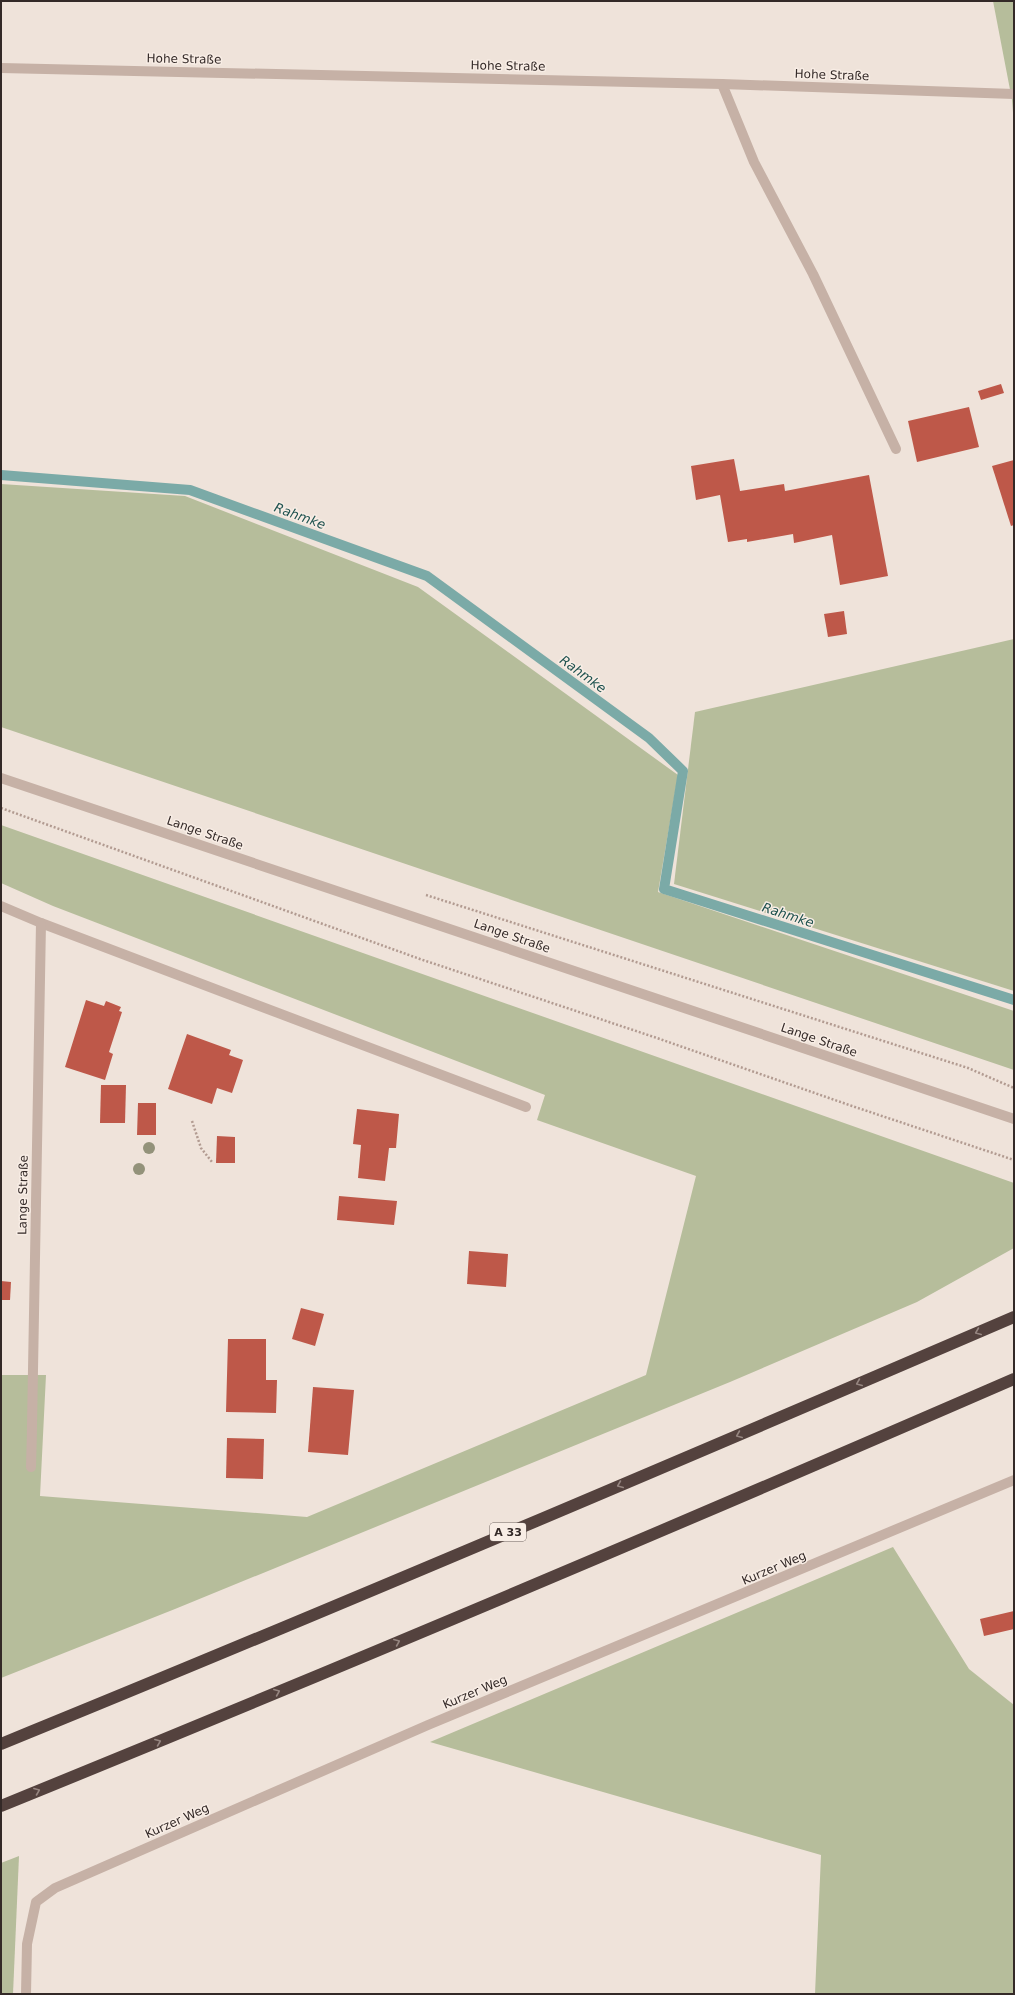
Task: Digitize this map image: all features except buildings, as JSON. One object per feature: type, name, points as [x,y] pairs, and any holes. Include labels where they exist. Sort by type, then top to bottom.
[{"type":"highway","name":"A 33","points":[[1,1744],[155,1681],[701,1451],[1014,1317]]},
{"type":"highway","points":[[1,1806],[189,1729],[737,1499],[1014,1379]]},
{"type":"street","name":"Hohe Straße","points":[[1,68],[722,84],[1014,94]]},
{"type":"street","points":[[722,84],[754,162],[813,274],[896,449]]},
{"type":"street","name":"Lange Straße","points":[[1,778],[1014,1119]]},
{"type":"street","points":[[1,906],[41,924],[526,1107]]},
{"type":"street","name":"Lange Straße","points":[[32,1467],[37,1137],[40,1075],[41,924]]},
{"type":"street","name":"Kurzer Weg","points":[[26,1994],[27,1944],[36,1902],[55,1888],[428,1725],[1014,1480]]},
{"type":"path","points":[[1,808],[420,959],[1014,1160]]},
{"type":"path","points":[[424,895],[968,1068],[1014,1088]]},
{"type":"path","points":[[192,1121],[201,1148],[212,1162]]},
{"type":"green space","points":[[993,1],[1014,1],[1014,125],[1012,100]]},
{"type":"green space","points":[[1,484],[185,496],[418,587],[678,775],[658,892],[1014,1011],[1014,1070],[1,727]]},
{"type":"green space","points":[[1014,639],[1014,991],[674,884],[695,712]]},
{"type":"green space","points":[[1,825],[1014,1183],[1014,1248],[917,1302],[730,1382],[175,1609],[1,1678],[1,1375],[46,1375],[40,1496],[307,1517],[646,1375],[696,1176],[537,1120],[545,1095],[53,906],[1,883]]},
{"type":"green space","points":[[893,1547],[969,1669],[1014,1705],[1014,1994],[815,1994],[821,1855],[430,1742]]},
{"type":"green space","points":[[19,1856],[13,1994],[1,1994],[1,1863]]},
{"type":"waterway","name":"Rahmke","points":[[1,475],[190,490],[427,576],[649,738],[683,771],[664,889],[1014,1000]]}]
